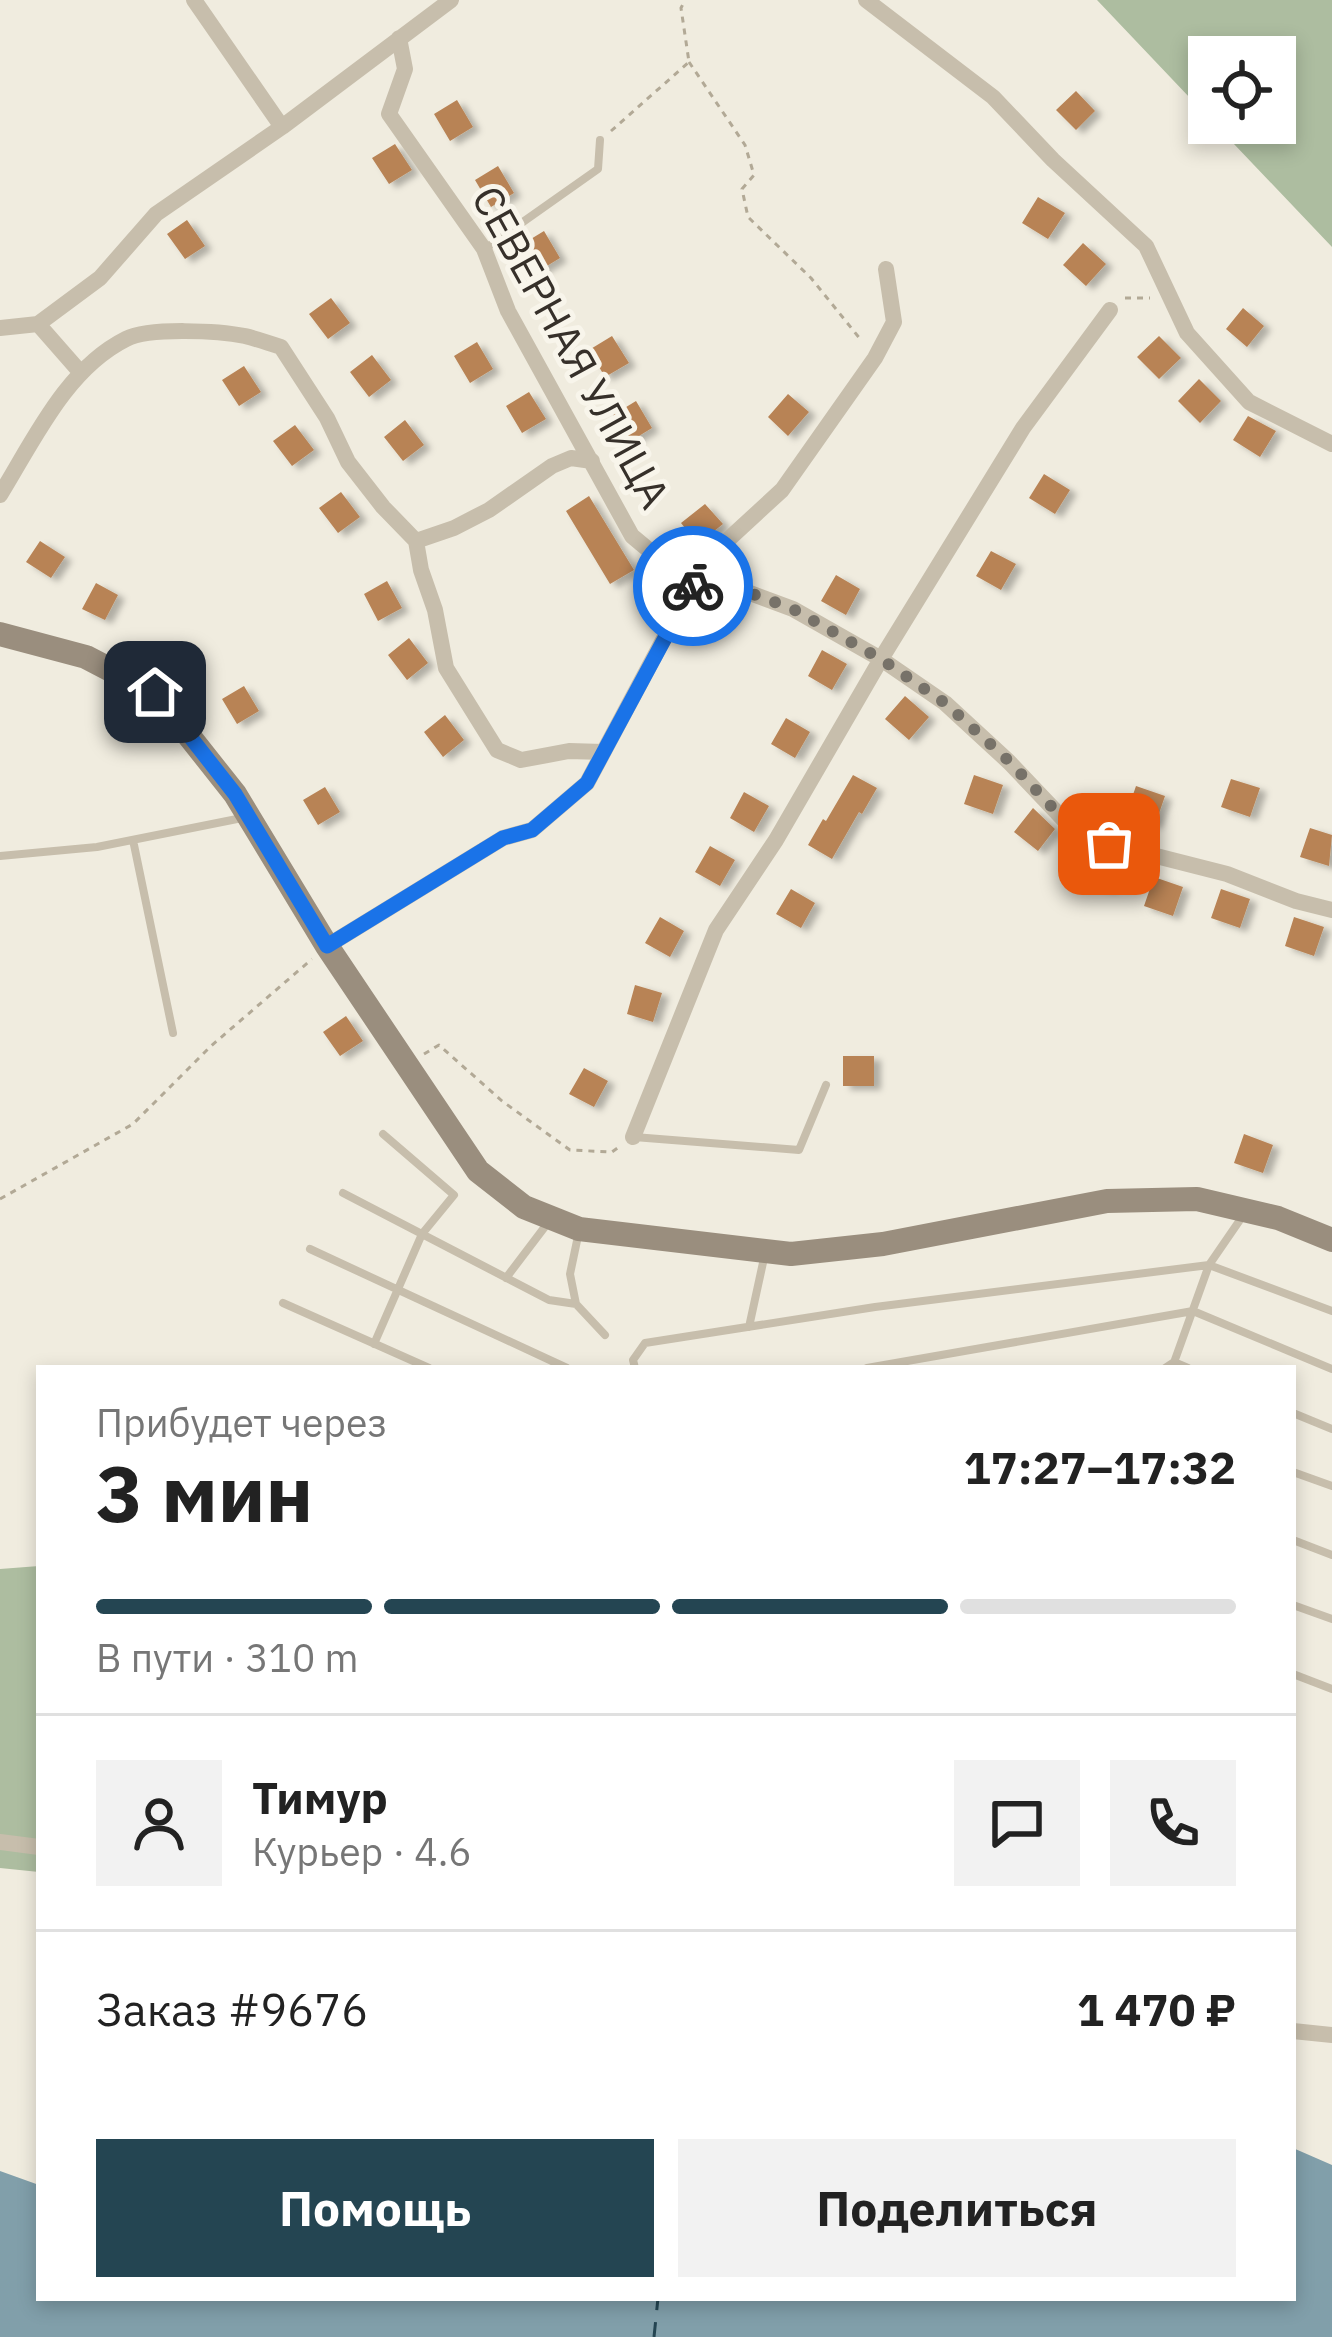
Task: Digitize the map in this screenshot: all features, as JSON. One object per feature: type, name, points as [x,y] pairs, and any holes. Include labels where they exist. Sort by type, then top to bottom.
[{"type":"street","points":[[194,0],[282,127]]},
{"type":"street","points":[[0,328],[38,324],[100,278],[156,214],[452,0]]},
{"type":"street","points":[[866,0],[993,98],[1146,247],[1186,334],[1249,402],[1332,444]]},
{"type":"street","name":"СЕВЕРНАЯ УЛИЦА","points":[[399,38],[404,69],[389,114],[484,249],[508,311],[632,536],[692,586]]},
{"type":"street","points":[[327,946],[503,838],[532,830],[587,783],[692,586],[719,548],[782,490],[875,358],[894,322],[886,268]]},
{"type":"street","points":[[633,1137],[716,930],[776,840],[1024,428],[1110,310]]},
{"type":"street","points":[[38,324],[81,374]]},
{"type":"street","points":[[0,495],[38,429],[81,374],[130,336],[163,332],[244,336],[281,347],[327,418],[348,462],[416,541],[446,668],[497,750],[520,760],[603,752]]},
{"type":"street","points":[[416,541],[489,510],[552,466],[571,458],[592,461]]},
{"type":"street","points":[[692,586],[718,581],[793,609],[881,659],[945,703],[1064,820],[1109,844],[1227,874],[1332,910]]},
{"type":"street","points":[[0,634],[86,657],[155,692],[235,794],[327,946],[478,1171],[524,1207],[579,1228],[790,1254],[883,1244],[1107,1201],[1197,1199],[1278,1218],[1332,1240]]},
{"type":"street","points":[[0,1842],[36,1847]]},
{"type":"street","points":[[1296,2031],[1332,2035]]},
{"type":"lane","points":[[484,249],[598,169],[600,140]]},
{"type":"lane","points":[[0,856],[98,847],[249,817]]},
{"type":"lane","points":[[133,839],[172,1033]]},
{"type":"lane","points":[[633,1137],[800,1150],[826,1085]]},
{"type":"lane","points":[[374,1344],[422,1234],[454,1195],[383,1134]]},
{"type":"lane","points":[[344,1193],[549,1300],[576,1304]]},
{"type":"lane","points":[[1170,1365],[1209,1265],[1247,1211]]},
{"type":"lane","points":[[506,1278],[552,1218]]},
{"type":"lane","points":[[579,1228],[570,1274],[576,1304],[605,1335]]},
{"type":"lane","points":[[310,1250],[560,1365]]},
{"type":"lane","points":[[749,1327],[766,1251]]},
{"type":"lane","points":[[634,1365],[645,1343],[874,1307],[1209,1265],[1332,1311]]},
{"type":"lane","points":[[283,1303],[422,1365]]},
{"type":"lane","points":[[884,1365],[1193,1311],[1332,1369]]},
{"type":"lane","points":[[1296,1414],[1332,1430]]},
{"type":"lane","points":[[1296,1473],[1332,1486]]},
{"type":"lane","points":[[1296,1541],[1332,1555]]},
{"type":"lane","points":[[1296,1605],[1332,1618]]},
{"type":"lane","points":[[1296,1675],[1332,1689]]},
{"type":"path","points":[[686,0],[681,8],[689,62],[745,145],[754,175],[742,189],[748,217],[811,278],[875,358]]},
{"type":"path","points":[[600,140],[689,62]]},
{"type":"path","points":[[1110,310],[1123,298],[1149,296],[1168,317],[1179,317]]},
{"type":"path","points":[[0,1199],[133,1124],[211,1046],[327,946]]},
{"type":"path","points":[[407,1064],[439,1045],[502,1102],[570,1150],[612,1152],[633,1137]]},
{"type":"green space","points":[[1097,0],[1332,0],[1332,247],[1234,144],[1296,144],[1296,36],[1188,36],[1188,96]]},
{"type":"green space","points":[[36,1566],[36,1872],[0,1868],[0,1569]]},
{"type":"water","points":[[1296,2149],[1332,2165],[1332,2337],[0,2337],[0,2171],[36,2184],[36,2301],[1296,2301]]},
{"type":"building","points":[[1076,91],[1095,111],[1076,130],[1056,110]]},
{"type":"building","points":[[457,100],[473,127],[450,141],[434,114]]},
{"type":"building","points":[[395,144],[412,170],[389,184],[372,158]]},
{"type":"building","points":[[498,166],[514,193],[491,207],[475,180]]},
{"type":"building","points":[[1038,197],[1065,213],[1048,239],[1022,223]]},
{"type":"building","points":[[187,220],[205,246],[185,259],[167,234]]},
{"type":"building","points":[[544,231],[560,258],[537,272],[521,245]]},
{"type":"building","points":[[1083,243],[1106,264],[1086,286],[1063,265]]},
{"type":"building","points":[[331,298],[350,323],[328,339],[309,314]]},
{"type":"building","points":[[1243,308],[1264,326],[1247,347],[1226,329]]},
{"type":"building","points":[[612,336],[629,363],[605,377],[589,350]]},
{"type":"building","points":[[1159,336],[1181,358],[1159,379],[1137,357]]},
{"type":"building","points":[[477,342],[493,369],[470,383],[454,356]]},
{"type":"building","points":[[372,355],[391,380],[369,397],[350,372]]},
{"type":"building","points":[[244,366],[261,392],[239,406],[222,380]]},
{"type":"building","points":[[1199,379],[1221,401],[1200,423],[1178,401]]},
{"type":"building","points":[[529,392],[546,419],[522,433],[506,406]]},
{"type":"building","points":[[788,394],[809,412],[788,436],[768,417]]},
{"type":"building","points":[[636,401],[652,428],[629,442],[613,415]]},
{"type":"building","points":[[1248,416],[1276,431],[1260,457],[1233,440]]},
{"type":"building","points":[[405,420],[424,445],[403,461],[384,437]]},
{"type":"building","points":[[295,425],[314,450],[292,466],[273,441]]},
{"type":"building","points":[[1044,474],[1070,490],[1055,514],[1029,498]]},
{"type":"building","points":[[341,492],[360,517],[338,533],[319,508]]},
{"type":"building","points":[[589,496],[634,570],[610,584],[566,511]]},
{"type":"building","points":[[705,504],[723,524],[698,544],[681,523]]},
{"type":"building","points":[[40,541],[65,557],[51,578],[26,562]]},
{"type":"building","points":[[991,551],[1016,564],[1001,590],[976,576]]},
{"type":"building","points":[[836,575],[860,589],[846,615],[821,601]]},
{"type":"building","points":[[387,581],[402,608],[378,621],[364,594]]},
{"type":"building","points":[[96,583],[118,595],[105,620],[82,609]]},
{"type":"building","points":[[409,638],[428,663],[407,680],[388,655]]},
{"type":"building","points":[[822,650],[847,664],[832,690],[808,676]]},
{"type":"building","points":[[244,686],[259,711],[237,724],[222,699]]},
{"type":"building","points":[[905,696],[929,717],[909,740],[885,719]]},
{"type":"building","points":[[445,715],[464,740],[443,757],[424,732]]},
{"type":"building","points":[[786,718],[810,732],[795,758],[771,744]]},
{"type":"building","points":[[853,775],[877,788],[832,859],[808,845]]},
{"type":"building","points":[[974,775],[1003,785],[993,814],[964,804]]},
{"type":"building","points":[[1231,779],[1260,788],[1250,817],[1221,807]]},
{"type":"building","points":[[1136,786],[1165,796],[1155,825],[1126,815]]},
{"type":"building","points":[[325,787],[340,812],[318,825],[303,800]]},
{"type":"building","points":[[744,792],[769,806],[754,832],[730,818]]},
{"type":"building","points":[[1033,808],[1055,829],[1038,851],[1014,832]]},
{"type":"building","points":[[1310,828],[1332,835],[1329,866],[1300,857]]},
{"type":"building","points":[[710,846],[735,860],[720,886],[695,872]]},
{"type":"building","points":[[1091,851],[1117,859],[1110,889],[1083,882]]},
{"type":"building","points":[[1154,877],[1183,887],[1173,916],[1144,906]]},
{"type":"building","points":[[791,889],[815,903],[801,928],[776,914]]},
{"type":"building","points":[[1221,889],[1250,899],[1240,928],[1211,918]]},
{"type":"building","points":[[660,917],[684,931],[670,957],[645,943]]},
{"type":"building","points":[[1294,917],[1324,927],[1314,956],[1285,946]]},
{"type":"building","points":[[635,985],[662,993],[653,1022],[627,1014]]},
{"type":"building","points":[[346,1016],[363,1041],[340,1056],[323,1032]]},
{"type":"building","points":[[843,1056],[874,1056],[874,1086],[843,1086]]},
{"type":"building","points":[[584,1068],[608,1081],[594,1107],[569,1094]]},
{"type":"building","points":[[1244,1134],[1273,1145],[1263,1173],[1234,1163]]},
{"type":"ferry route","points":[[654,2337],[658,2301]]},
{"type":"way so far","points":[[693,586],[718,581],[793,609],[881,659],[945,703],[1064,820],[1109,844]]},
{"type":"route","points":[[155,692],[235,794],[327,946],[503,838],[532,830],[587,783],[693,586]]}]
